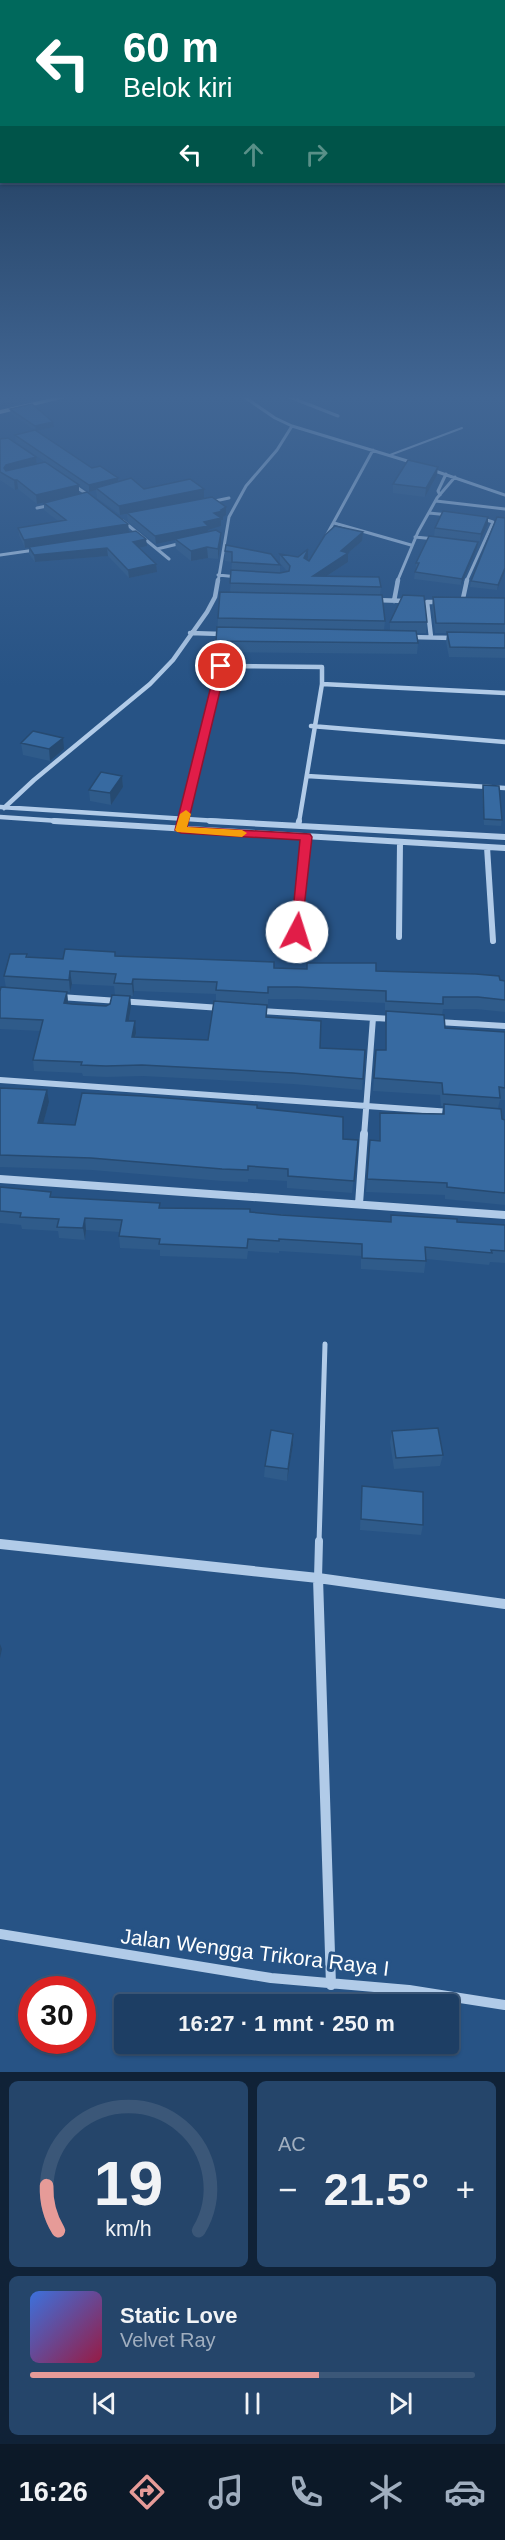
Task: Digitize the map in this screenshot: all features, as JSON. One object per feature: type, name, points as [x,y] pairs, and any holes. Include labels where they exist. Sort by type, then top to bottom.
[{"type":"street","points":[[84,493],[97,502]]},
{"type":"street","points":[[242,493],[229,517],[215,597],[207,612],[162,673],[3,807],[0,815],[181,830],[505,848]]},
{"type":"street","points":[[321,544],[351,493]]},
{"type":"street","points":[[394,601],[395,584],[401,564],[436,501],[445,493]]},
{"type":"street","points":[[78,498],[98,494]]},
{"type":"street","points":[[207,503],[229,498]]},
{"type":"street","points":[[436,501],[505,509]]},
{"type":"street","points":[[37,508],[57,503]]},
{"type":"street","points":[[429,513],[459,516]]},
{"type":"street","points":[[132,517],[121,519],[170,559]]},
{"type":"street","points":[[462,603],[466,582],[493,521],[469,517]]},
{"type":"street","points":[[334,523],[411,545]]},
{"type":"street","points":[[128,536],[140,534]]},
{"type":"street","points":[[415,537],[438,540]]},
{"type":"street","points":[[157,549],[187,542]]},
{"type":"street","points":[[472,543],[483,545]]},
{"type":"street","points":[[0,555],[47,548]]},
{"type":"street","points":[[218,575],[249,577]]},
{"type":"street","points":[[215,597],[225,598]]},
{"type":"street","points":[[367,600],[409,601]]},
{"type":"street","points":[[418,602],[472,603]]},
{"type":"street","points":[[427,602],[431,637]]},
{"type":"street","points":[[190,633],[227,634]]},
{"type":"street","points":[[400,637],[463,638]]},
{"type":"street","points":[[181,830],[221,666],[322,667],[322,684],[311,726],[307,776],[298,826]]},
{"type":"street","points":[[322,684],[505,693]]},
{"type":"street","points":[[311,726],[505,742]]},
{"type":"street","points":[[307,776],[505,788]]},
{"type":"street","points":[[3,807],[505,837]]},
{"type":"street","points":[[56,821],[60,811]]},
{"type":"street","points":[[434,844],[435,833]]},
{"type":"street","points":[[297,932],[306,837]]},
{"type":"street","points":[[399,937],[400,842]]},
{"type":"street","points":[[487,847],[493,941]]},
{"type":"street","points":[[47,996],[231,1009]]},
{"type":"street","points":[[253,1010],[397,1019]]},
{"type":"street","points":[[359,1204],[365,1106],[374,1018]]},
{"type":"street","points":[[433,1021],[505,1026]]},
{"type":"street","points":[[0,1080],[458,1112]]},
{"type":"street","points":[[0,1179],[505,1215]]},
{"type":"street","points":[[0,1544],[318,1578],[505,1604]]},
{"type":"street","points":[[318,1578],[331,1985]]},
{"type":"street","name":"Jalan Wengga Trikora Raya I","points":[[0,1934],[115,1955],[331,1985],[409,1990],[505,2005]]},
{"type":"lane","points":[[318,1578],[325,1344]]},
{"type":"building","points":[[88,493],[128,524],[24,540],[18,528],[66,520],[44,503]]},
{"type":"building","points":[[102,493],[186,493],[119,506]]},
{"type":"building","points":[[212,497],[226,507],[221,510],[223,511],[214,513],[221,518],[204,522],[208,526],[155,536],[127,513]]},
{"type":"building","points":[[443,511],[488,517],[481,534],[435,528]]},
{"type":"building","points":[[497,517],[505,518],[505,568],[498,585],[471,581]]},
{"type":"building","points":[[335,526],[363,532],[341,551],[348,553],[313,576],[379,577],[381,587],[230,583],[231,570],[280,573],[289,571],[290,566],[280,554],[298,557],[308,549],[304,558],[309,561],[325,535]]},
{"type":"building","points":[[216,530],[221,533],[218,549],[207,547],[191,551],[175,539]]},
{"type":"building","points":[[136,531],[146,539],[133,542],[156,564],[128,570],[107,548],[34,555],[29,547]]},
{"type":"building","points":[[429,536],[478,542],[462,579],[415,572],[419,563],[416,563]]},
{"type":"building","points":[[226,545],[271,554],[280,565],[232,562],[232,552],[225,551]]},
{"type":"building","points":[[220,592],[382,595],[385,621],[218,618]]},
{"type":"building","points":[[403,595],[424,596],[427,622],[390,622]]},
{"type":"building","points":[[433,597],[505,598],[505,624],[436,623]]},
{"type":"building","points":[[217,627],[416,631],[418,643],[216,641]]},
{"type":"building","points":[[447,632],[505,633],[505,648],[450,647]]},
{"type":"building","points":[[33,731],[63,738],[49,749],[21,743]]},
{"type":"building","points":[[101,772],[122,776],[110,793],[89,790]]},
{"type":"building","points":[[483,785],[499,786],[502,820],[484,819]]},
{"type":"building","points":[[65,949],[115,952],[115,956],[274,962],[274,968],[307,969],[307,963],[376,963],[376,971],[499,976],[500,980],[505,981],[505,1000],[443,997],[443,1004],[386,1001],[386,991],[297,987],[268,987],[268,993],[216,990],[217,982],[133,979],[132,984],[114,983],[116,974],[70,971],[69,980],[4,976],[10,954],[63,959]]},
{"type":"building","points":[[1,987],[67,992],[64,1003],[72,1004],[106,1006],[110,1004],[112,995],[130,996],[126,1021],[135,1021],[132,1037],[208,1040],[214,1001],[267,1005],[266,1017],[321,1021],[320,1048],[365,1050],[363,1079],[142,1065],[81,1065],[82,1062],[33,1060],[43,1020],[0,1018]]},
{"type":"building","points":[[386,1011],[444,1015],[445,1028],[505,1032],[505,1088],[499,1087],[500,1098],[443,1094],[442,1083],[374,1078],[376,1050],[386,1050]]},
{"type":"building","points":[[0,1088],[47,1090],[38,1123],[75,1125],[82,1093],[257,1105],[257,1108],[343,1117],[343,1139],[358,1140],[354,1181],[288,1176],[288,1169],[248,1166],[248,1170],[222,1169],[91,1158],[0,1155]]},
{"type":"building","points":[[444,1104],[501,1109],[502,1119],[505,1120],[505,1193],[447,1187],[447,1183],[367,1179],[370,1140],[380,1141],[380,1113],[444,1114]]},
{"type":"building","points":[[0,1187],[51,1192],[50,1197],[160,1203],[159,1208],[250,1209],[250,1212],[281,1215],[391,1222],[391,1215],[505,1225],[505,1251],[491,1250],[492,1253],[425,1247],[426,1261],[362,1258],[362,1244],[248,1239],[247,1248],[159,1244],[160,1239],[119,1236],[122,1220],[85,1218],[83,1228],[57,1227],[59,1219],[20,1217],[21,1213],[0,1211]]},
{"type":"building","points":[[438,1428],[443,1455],[396,1458],[392,1431]]},
{"type":"building","points":[[271,1430],[293,1434],[288,1469],[265,1466]]},
{"type":"building","points":[[362,1486],[423,1492],[423,1525],[361,1519]]},
{"type":"slow traffic","points":[[186,814],[181,830],[242,833]]},
{"type":"route","points":[[221,666],[181,830],[306,837],[297,932]]}]
